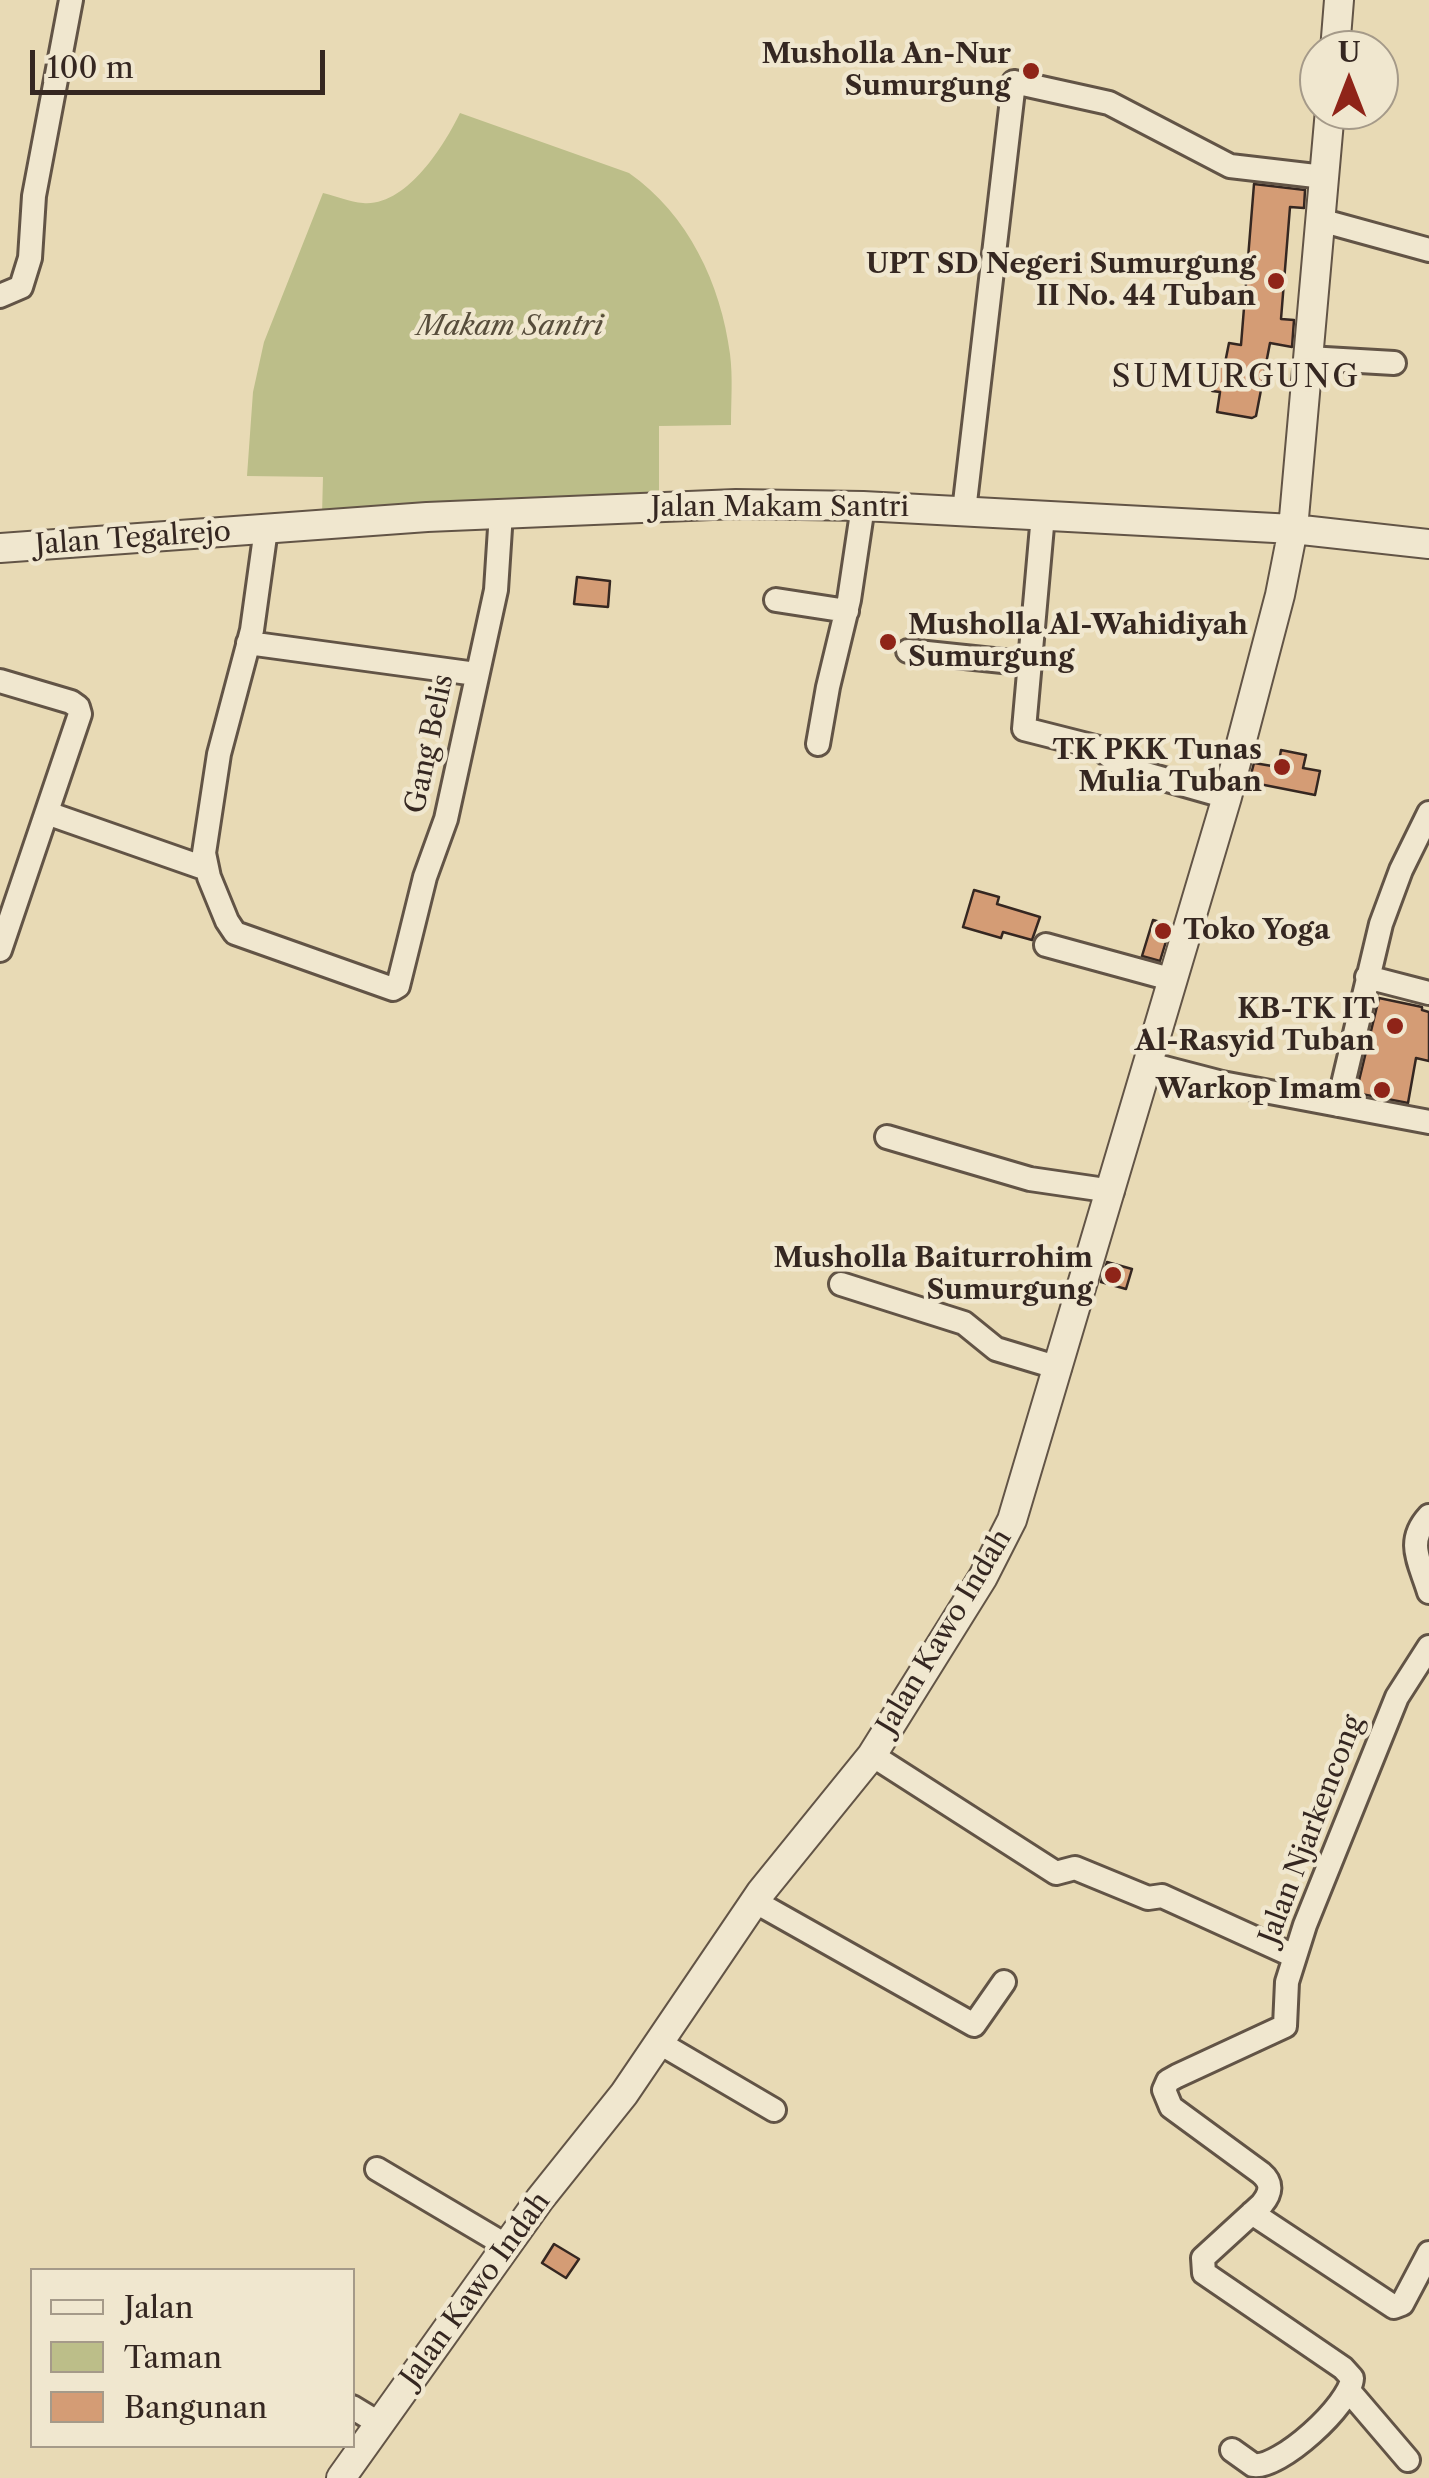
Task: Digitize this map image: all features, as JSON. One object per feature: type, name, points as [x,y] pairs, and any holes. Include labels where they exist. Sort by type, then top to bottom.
[{"type":"street","points":[[0,296],[20,288],[30,258],[34,196],[71,0]]},
{"type":"street","points":[[1337,30],[1339,0]]},
{"type":"street","points":[[964,511],[1014,82],[1109,102],[1234,168],[1324,178]]},
{"type":"street","name":"Jalan Kawo Indah","points":[[342,2478],[507,2246],[624,2094],[754,1902],[872,1755],[1000,1546],[1018,1503],[1112,1191],[1227,797],[1283,585],[1294,529],[1328,130]]},
{"type":"street","points":[[1320,220],[1429,250]]},
{"type":"street","points":[[1308,358],[1394,363]]},
{"type":"street","name":"Jalan Makam Santri","points":[[266,529],[501,513],[720,504],[863,506],[1294,529],[1429,544]]},
{"type":"street","points":[[818,744],[847,611],[863,506]]},
{"type":"street","name":"Gang Belis","points":[[206,870],[227,922],[238,934],[391,988],[398,984],[425,877],[446,819],[499,573],[501,513]]},
{"type":"street","points":[[1043,516],[1025,730],[1099,748],[1125,768],[1227,797]]},
{"type":"street","points":[[48,813],[206,870],[204,853],[219,754],[248,644],[266,529]]},
{"type":"street","name":"Jalan Tegalrejo","points":[[0,548],[266,529]]},
{"type":"street","points":[[776,600],[847,611]]},
{"type":"street","points":[[248,644],[476,674]]},
{"type":"street","points":[[908,651],[1030,664]]},
{"type":"street","points":[[0,681],[71,702],[80,710],[80,720],[0,950]]},
{"type":"street","points":[[1338,1105],[1388,902],[1429,813]]},
{"type":"street","points":[[1046,945],[1174,980]]},
{"type":"street","points":[[1367,977],[1429,993]]},
{"type":"street","points":[[1149,1064],[1429,1122]]},
{"type":"street","points":[[887,1137],[1030,1179],[1112,1191]]},
{"type":"street","points":[[841,1284],[964,1323],[996,1349],[1059,1368]]},
{"type":"street","points":[[1429,1516],[1415,1540],[1429,1592]]},
{"type":"street","name":"Jalan Njarkencong","points":[[1252,2212],[1268,2197],[1269,2181],[1172,2106],[1164,2090],[1168,2081],[1177,2076],[1284,2028],[1286,1982],[1294,1956],[1391,1710],[1429,1647]]},
{"type":"street","points":[[872,1755],[1056,1873],[1076,1868],[1148,1898],[1161,1896],[1294,1956]]},
{"type":"street","points":[[754,1902],[973,2025],[1004,1982]]},
{"type":"street","points":[[658,2042],[774,2110]]},
{"type":"street","points":[[377,2169],[507,2246]]},
{"type":"street","points":[[1232,2450],[1253,2466],[1267,2464],[1309,2436],[1349,2391],[1352,2378],[1344,2368],[1204,2273],[1201,2264],[1205,2255],[1252,2212],[1394,2308],[1402,2304],[1429,2253]]},
{"type":"street","points":[[1349,2391],[1408,2460]]},
{"type":"street","points":[[355,2409],[380,2424]]},
{"type":"green space","name":"Makam Santri","points":[[460,113],[629,173],[668,209],[698,253],[719,302],[730,354],[731,425],[659,426],[659,498],[322,515],[323,477],[247,476],[253,392],[264,342],[323,193],[363,203],[379,202],[394,195],[422,172]]},
{"type":"building","name":"UPT SD Negeri Sumurgung II No. 44 Tuban","points":[[1254,184],[1305,190],[1304,208],[1290,207],[1281,319],[1294,320],[1292,347],[1270,343],[1256,416],[1252,418],[1217,412],[1220,392],[1212,391],[1217,361],[1225,363],[1229,343],[1241,345]]},
{"type":"building","points":[[577,577],[610,581],[608,607],[574,604]]},
{"type":"building","name":"TK PKK Tunas Mulia Tuban","points":[[1281,750],[1306,755],[1303,768],[1320,771],[1315,795],[1249,782],[1254,763],[1278,767]]},
{"type":"building","points":[[974,890],[999,897],[997,904],[1040,917],[1032,940],[1003,932],[1001,938],[963,927]]},
{"type":"building","points":[[1153,920],[1171,925],[1160,961],[1142,956]]},
{"type":"building","name":"KB-TK IT Al-Rasyid Tuban","points":[[1379,998],[1429,1012],[1429,1061],[1416,1058],[1408,1103],[1356,1093]]},
{"type":"building","name":"Musholla Baiturrohim Sumurgung","points":[[1107,1262],[1132,1269],[1126,1289],[1101,1282]]},
{"type":"building","points":[[554,2244],[579,2259],[566,2278],[542,2263]]},
{"type":"place","name":"Musholla An-Nur Sumurgung","points":[[1031,71]]},
{"type":"place","name":"UPT SD Negeri Sumurgung II No. 44 Tuban","points":[[1276,281]]},
{"type":"place","name":"Musholla Al-Wahidiyah Sumurgung","points":[[888,642]]},
{"type":"place","name":"TK PKK Tunas Mulia Tuban","points":[[1282,767]]},
{"type":"place","name":"Toko Yoga","points":[[1163,931]]},
{"type":"place","name":"KB-TK IT Al-Rasyid Tuban","points":[[1395,1026]]},
{"type":"place","name":"Warkop Imam","points":[[1382,1090]]},
{"type":"place","name":"Musholla Baiturrohim Sumurgung","points":[[1113,1275]]},
{"type":"district","name":"SUMURGUNG","points":[[1236,378]]}]
